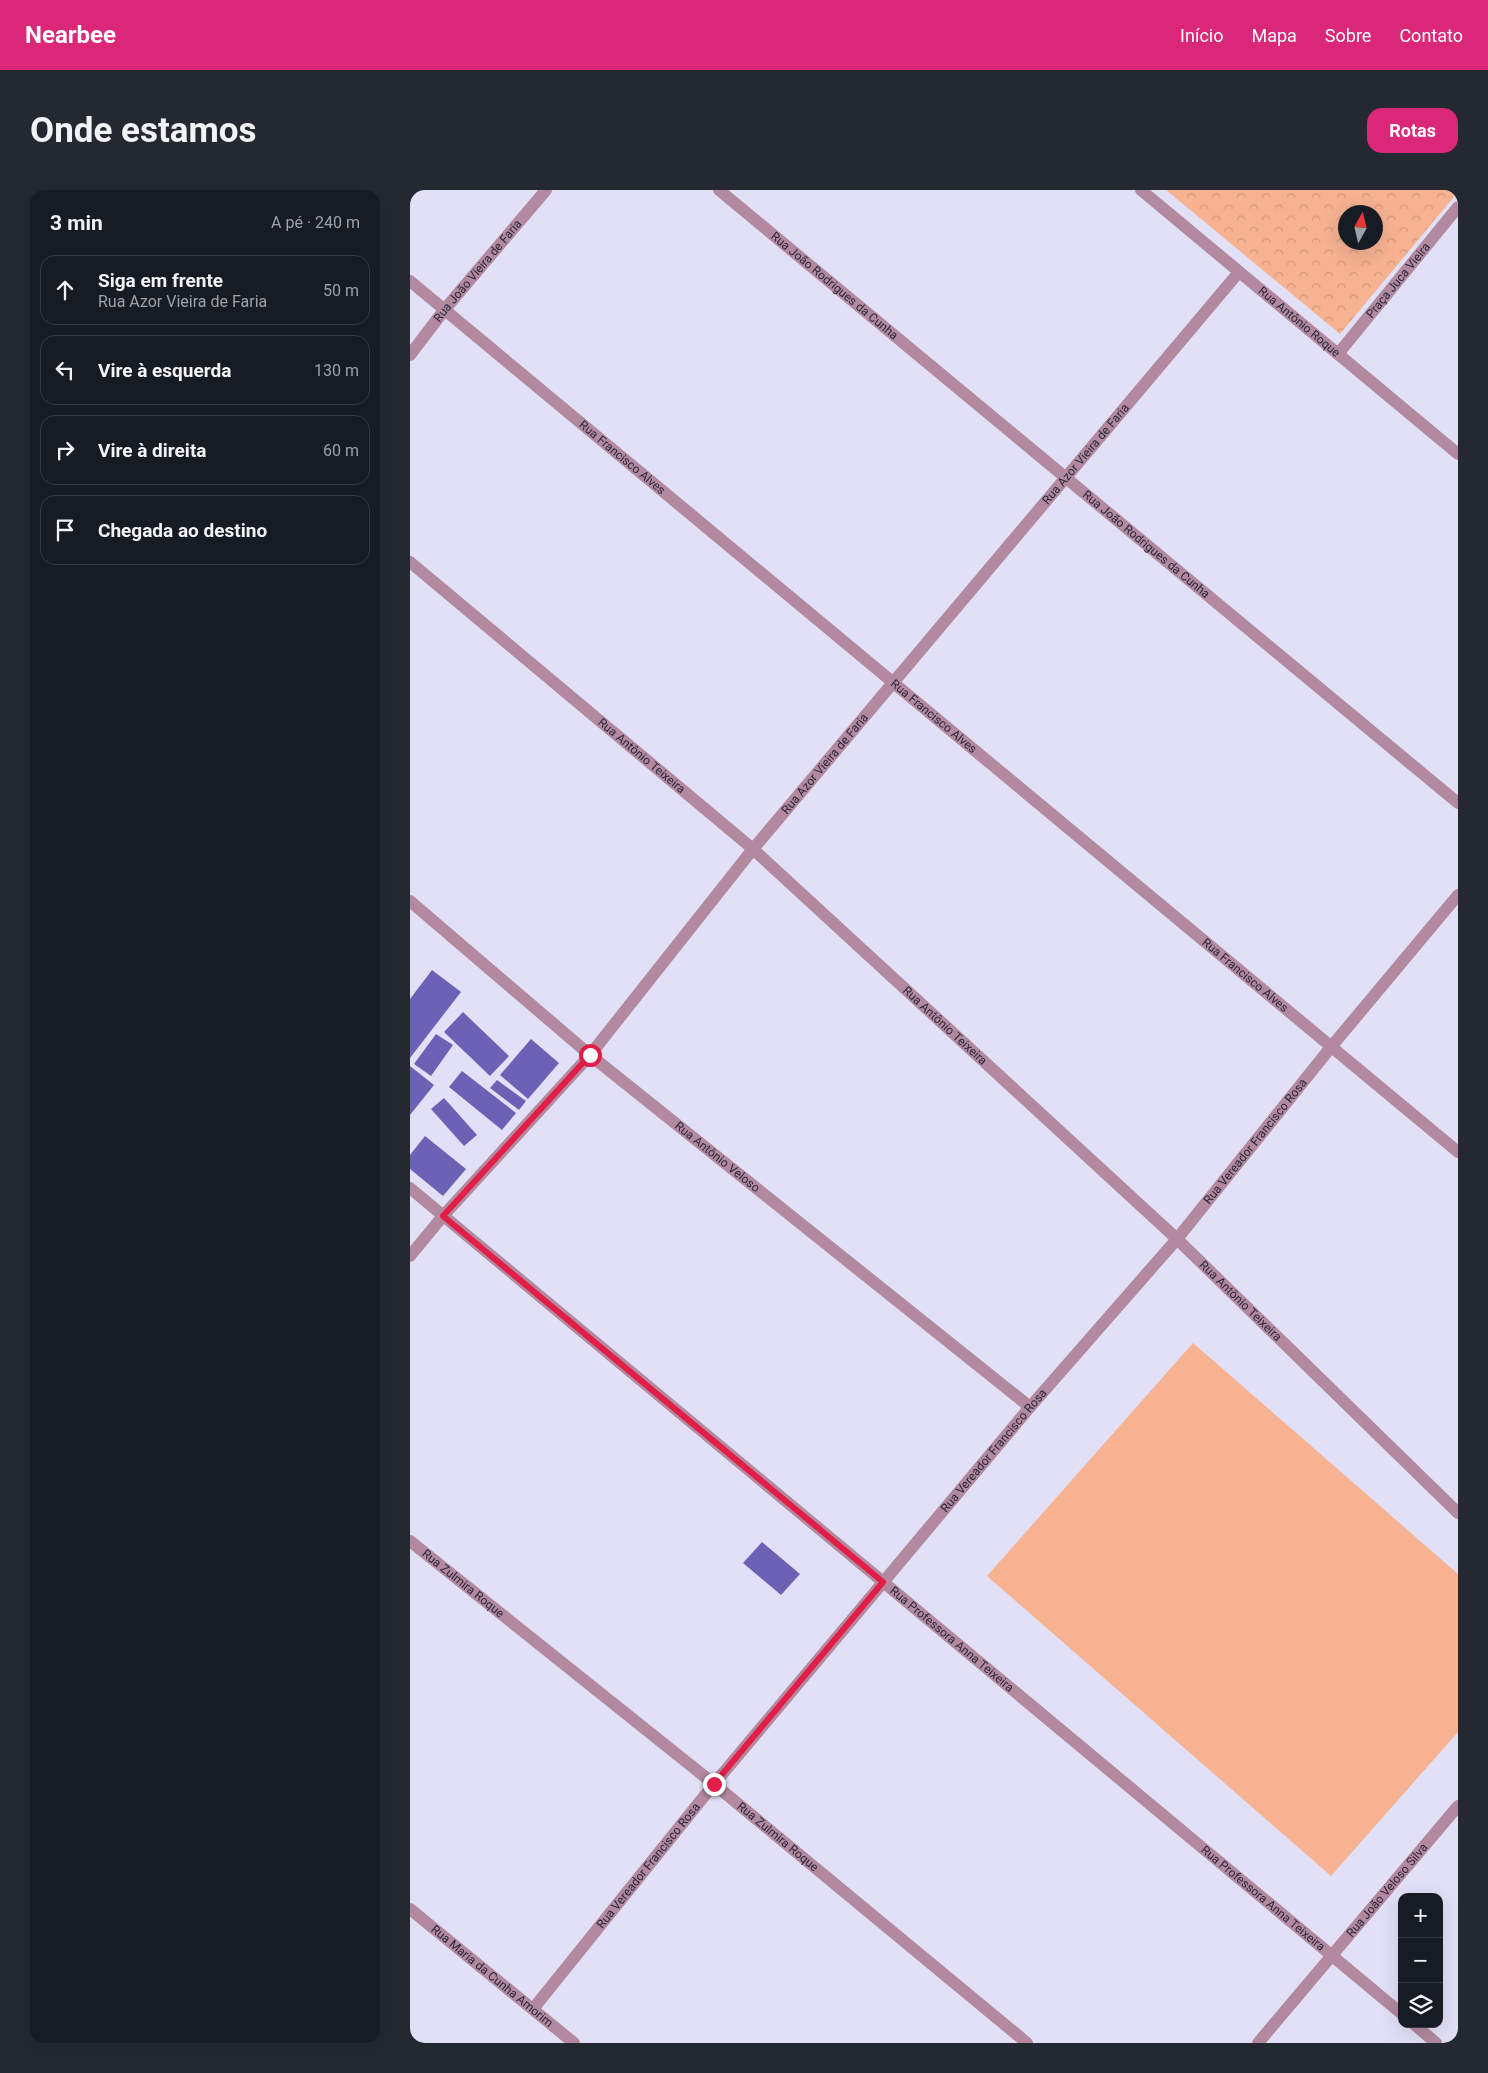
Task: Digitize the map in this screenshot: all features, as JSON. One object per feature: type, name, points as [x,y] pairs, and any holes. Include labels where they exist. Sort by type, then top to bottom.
[{"type":"street","name":"Rua João Vieira de Faria","points":[[410,355],[445,309],[546,190]]},
{"type":"street","name":"Rua João Rodrigues da Cunha","points":[[719,190],[1458,803]]},
{"type":"street","name":"Rua Antônio Roque","points":[[1141,190],[1458,454]]},
{"type":"street","name":"Praça Juca Vieira","points":[[1338,354],[1458,207]]},
{"type":"street","name":"Rua Azor Vieira de Faria","points":[[410,1256],[443,1216],[590,1055],[752,849],[1239,272]]},
{"type":"street","name":"Rua Francisco Alves","points":[[410,281],[1458,1152]]},
{"type":"street","name":"Rua Antônio Teixeira","points":[[410,562],[752,849],[1177,1239],[1458,1513]]},
{"type":"street","name":"Rua Vereador Francisco Rosa","points":[[533,2009],[714,1784],[1030,1407],[1177,1239],[1331,1047],[1458,895]]},
{"type":"street","name":"Rua Antônio Veloso","points":[[410,901],[590,1055],[1030,1407]]},
{"type":"street","name":"Rua Professora Anna Teixeira","points":[[410,1188],[1398,2011]]},
{"type":"street","name":"Rua Zulmira Roque","points":[[410,1541],[714,1784],[1027,2043]]},
{"type":"street","name":"Rua João Veloso Silva","points":[[1258,2043],[1458,1806]]},
{"type":"street","name":"Rua Maria da Cunha Amorim","points":[[410,1909],[574,2043]]},
{"type":"street","points":[[1419,2028],[1436,2043]]},
{"type":"green space","points":[[1166,190],[1458,190],[1340,334]]},
{"type":"green space","points":[[1193,1343],[1458,1574],[1458,1732],[1331,1876],[987,1576]]},
{"type":"building","points":[[432,970],[461,992],[410,1058],[410,999]]},
{"type":"building","points":[[463,1012],[509,1056],[490,1076],[444,1032]]},
{"type":"building","points":[[436,1034],[453,1045],[431,1076],[414,1064]]},
{"type":"building","points":[[531,1039],[559,1063],[528,1099],[500,1075]]},
{"type":"building","points":[[410,1066],[434,1085],[410,1115]]},
{"type":"building","points":[[462,1071],[516,1113],[502,1130],[449,1087]]},
{"type":"building","points":[[497,1080],[526,1101],[519,1110],[490,1088]]},
{"type":"building","points":[[444,1098],[477,1135],[464,1146],[431,1109]]},
{"type":"building","points":[[425,1136],[466,1169],[443,1196],[410,1169],[410,1155]]},
{"type":"building","points":[[762,1542],[800,1574],[781,1595],[743,1563]]},
{"type":"route","points":[[590,1055],[443,1216],[883,1582],[714,1784]]}]
